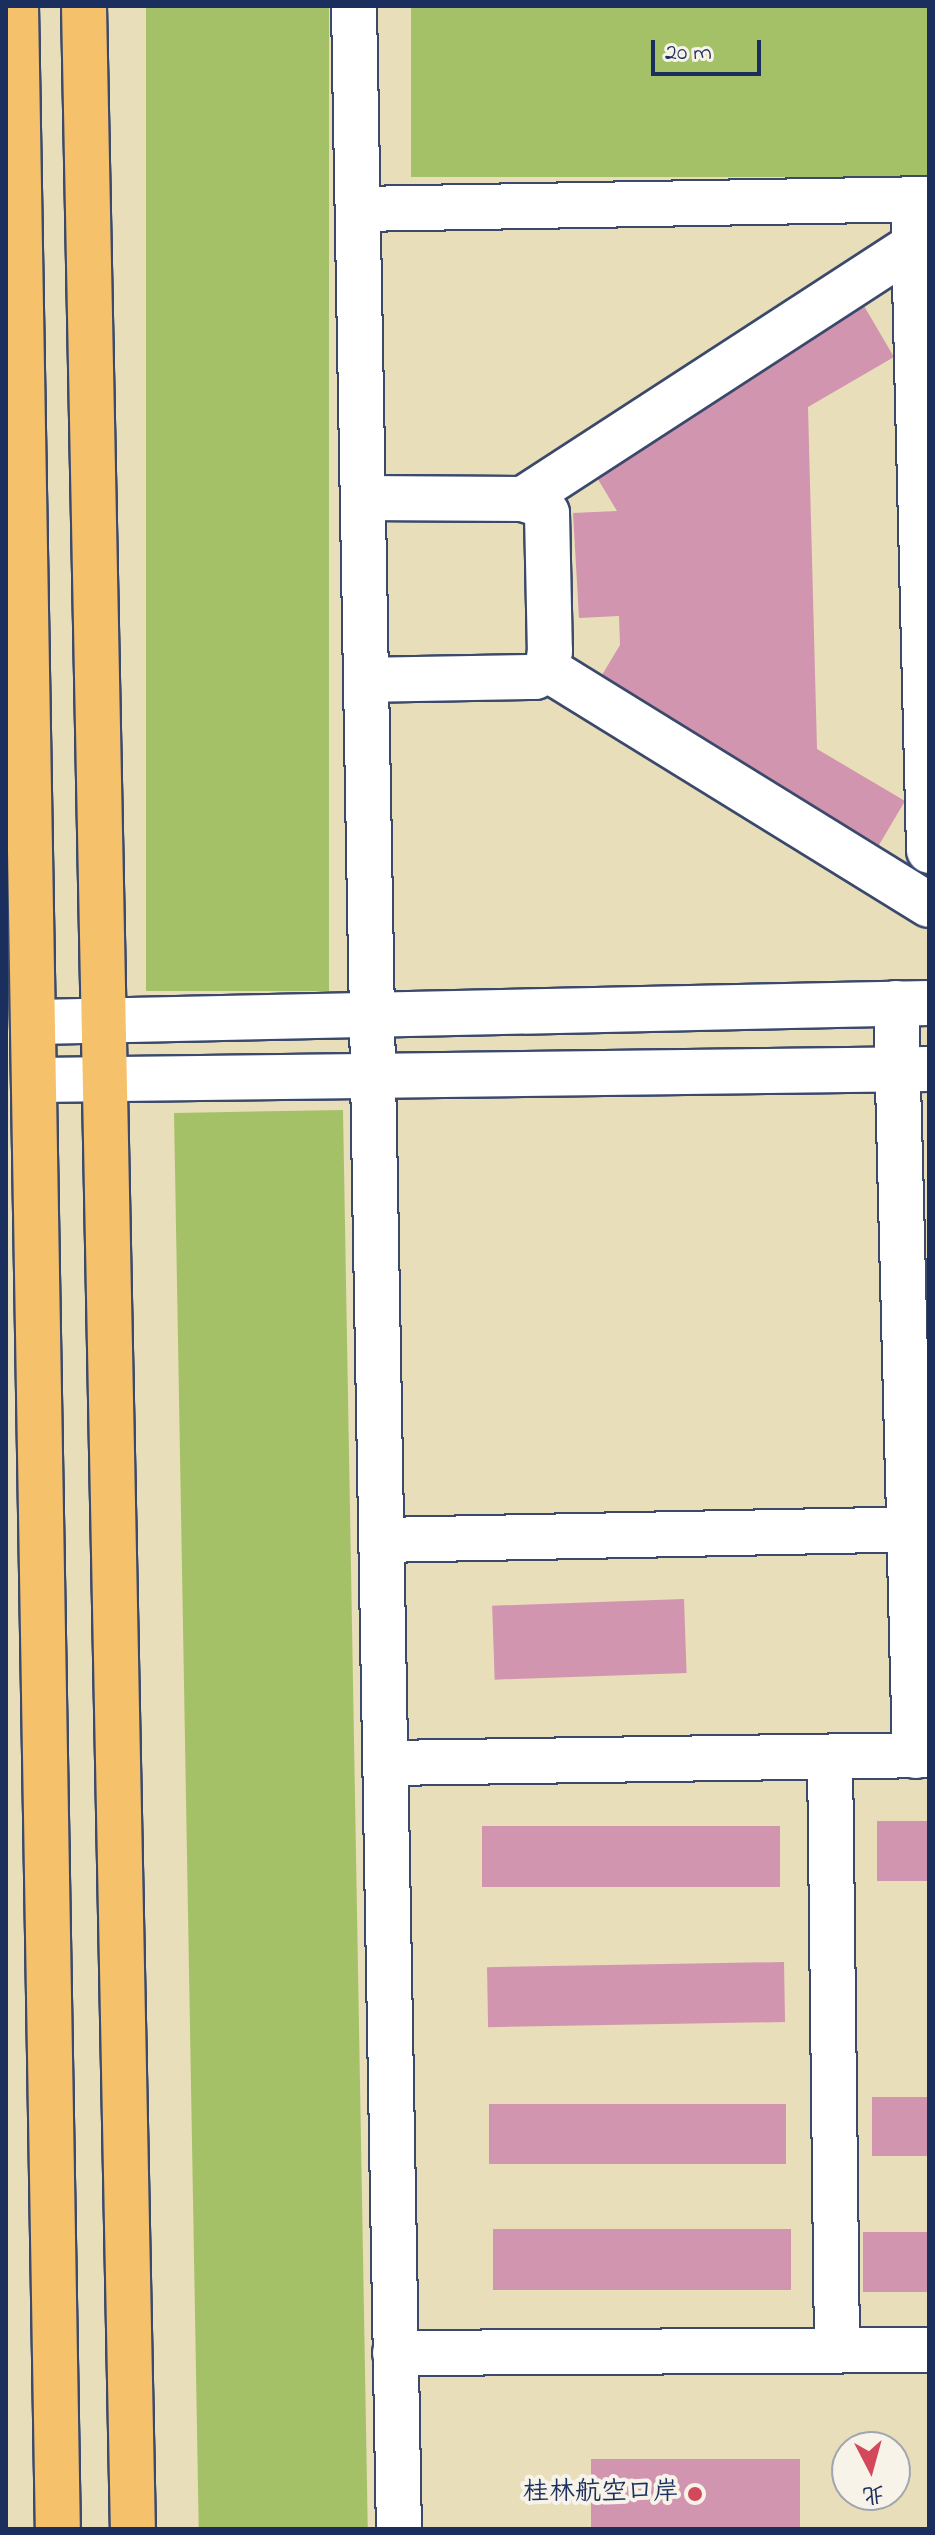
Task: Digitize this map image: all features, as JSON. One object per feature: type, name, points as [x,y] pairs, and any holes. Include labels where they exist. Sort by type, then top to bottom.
[{"type":"highway","points":[[16,6],[38,1080],[58,2529]]},
{"type":"highway","points":[[84,6],[133,2529]]},
{"type":"street","points":[[354,6],[399,2529]]},
{"type":"street","points":[[358,209],[921,199],[914,245],[929,851]]},
{"type":"street","points":[[523,499],[914,245]]},
{"type":"street","points":[[363,498],[523,499],[541,505],[547,513],[547,669]]},
{"type":"street","points":[[367,680],[530,677],[547,669]]},
{"type":"street","points":[[547,669],[929,905]]},
{"type":"street","points":[[36,1022],[912,1003],[922,1756],[386,1763]]},
{"type":"street","points":[[38,1080],[913,1070]]},
{"type":"street","points":[[382,1540],[919,1529]]},
{"type":"street","points":[[830,1757],[837,2350]]},
{"type":"street","points":[[395,2353],[929,2350]]},
{"type":"green space","points":[[146,6],[329,6],[329,991],[146,991]]},
{"type":"green space","points":[[411,6],[929,6],[929,177],[411,177]]},
{"type":"green space","points":[[343,1110],[368,2529],[199,2529],[174,1113]]},
{"type":"building","points":[[864,306],[894,357],[808,407],[817,749],[905,801],[879,845],[599,680],[620,645],[619,616],[579,618],[573,513],[617,511],[590,466]]},
{"type":"building","points":[[684,1599],[687,1673],[495,1680],[492,1606]]},
{"type":"building","points":[[877,1821],[929,1821],[929,1881],[877,1881]]},
{"type":"building","points":[[482,1826],[780,1826],[780,1887],[482,1887]]},
{"type":"building","points":[[784,1962],[785,2022],[488,2027],[487,1967]]},
{"type":"building","points":[[872,2097],[929,2097],[929,2156],[872,2156]]},
{"type":"building","points":[[489,2104],[786,2104],[786,2164],[489,2164]]},
{"type":"building","points":[[493,2229],[791,2229],[791,2290],[493,2290]]},
{"type":"building","points":[[863,2232],[929,2232],[929,2292],[863,2292]]},
{"type":"building","name":"桂林航空口岸","points":[[591,2459],[800,2459],[800,2529],[591,2529]]},
{"type":"place","name":"桂林航空口岸","points":[[695,2494]]}]
